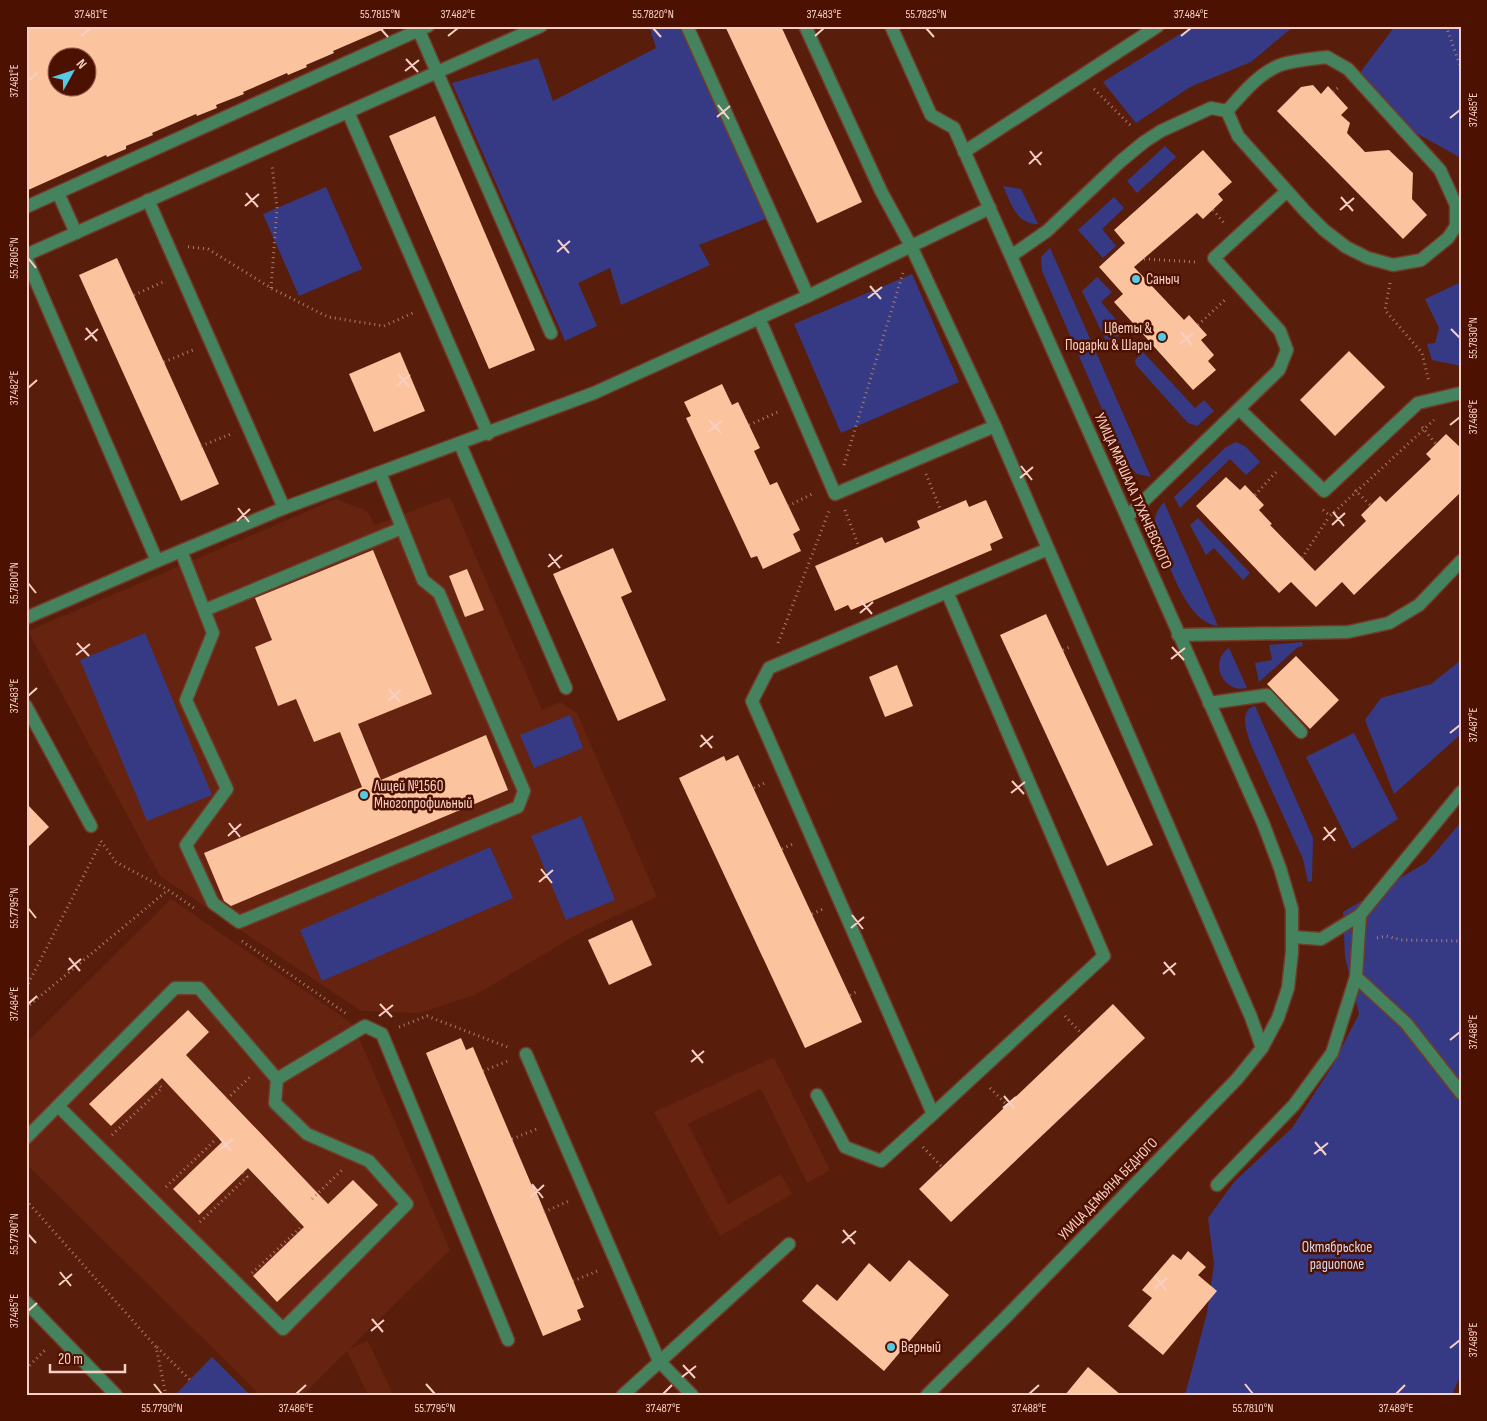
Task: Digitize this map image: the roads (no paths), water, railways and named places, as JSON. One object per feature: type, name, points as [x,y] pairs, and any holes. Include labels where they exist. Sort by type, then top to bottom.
[{"type":"street","points":[[157,561],[26,257],[148,200],[437,74],[541,26]]},
{"type":"street","points":[[687,26],[808,296]]},
{"type":"street","points":[[805,26],[881,191],[911,246],[995,426],[1248,1008],[1262,1048]]},
{"type":"street","name":"УЛИЦА МАРШАЛА ТУХАЧЕВСКОГО","points":[[891,26],[931,115],[954,128],[1263,823],[1280,868],[1292,908],[1292,952],[1288,988]]},
{"type":"street","points":[[964,152],[1158,26]]},
{"type":"street","points":[[26,207],[423,28],[437,74],[551,333]]},
{"type":"street","points":[[1327,57],[1348,69],[1440,170],[1456,205],[1456,226],[1448,238],[1421,260],[1393,265],[1368,258],[1346,247],[1324,230],[1238,136],[1226,111],[1255,81],[1280,66],[1303,60],[1327,57]]},
{"type":"street","points":[[1012,256],[1047,231],[1121,161],[1144,142],[1161,131],[1211,108],[1226,111]]},
{"type":"street","points":[[348,112],[488,434]]},
{"type":"street","points":[[1127,517],[1279,370],[1287,350],[1280,331],[1214,258],[1287,191]]},
{"type":"street","points":[[58,193],[76,233]]},
{"type":"street","points":[[148,200],[284,508]]},
{"type":"street","points":[[26,618],[284,508],[488,434],[594,393],[808,296],[990,208]]},
{"type":"street","points":[[759,318],[835,490],[995,426]]},
{"type":"street","points":[[1239,409],[1324,491],[1418,404],[1461,393]]},
{"type":"street","points":[[460,444],[566,688]]},
{"type":"street","points":[[181,551],[213,633],[186,700],[227,788],[186,845],[213,903],[240,922],[518,807],[524,791],[439,593],[423,580],[380,473]]},
{"type":"street","points":[[205,610],[402,528]]},
{"type":"street","points":[[933,1114],[752,701],[769,668],[1048,549]]},
{"type":"street","points":[[1178,635],[1348,632],[1389,623],[1419,605],[1461,561]]},
{"type":"street","points":[[818,1095],[845,1147],[881,1161],[1104,956],[947,592]]},
{"type":"street","points":[[1209,703],[1267,695],[1301,732]]},
{"type":"street","points":[[26,706],[90,826]]},
{"type":"street","points":[[1292,936],[1321,940],[1360,915],[1461,792]]},
{"type":"street","points":[[1217,1185],[1294,1106],[1332,1053],[1356,977],[1360,915]]},
{"type":"street","points":[[1356,977],[1406,1023],[1461,1093]]},
{"type":"street","points":[[26,1138],[175,988],[199,988],[277,1079],[275,1103],[307,1134],[369,1161],[407,1204],[283,1329],[58,1106]]},
{"type":"street","name":"УЛИЦА ДЕМЬЯНА БЕДНОГО","points":[[928,1395],[1237,1079],[1262,1048],[1278,1018],[1288,988]]},
{"type":"street","points":[[277,1079],[365,1026],[382,1034],[508,1340]]},
{"type":"street","points":[[526,1054],[659,1361],[692,1395]]},
{"type":"street","points":[[622,1395],[789,1244]]},
{"type":"street","points":[[26,1302],[116,1395]]},
{"type":"place","name":"Саныч","points":[[1136,279]]},
{"type":"place","name":"Цветы & Подарки & Шары","points":[[1162,337]]},
{"type":"place","name":"Лицей №1560 Многопрофильный","points":[[364,795]]},
{"type":"place","name":"Верный","points":[[891,1347]]},
{"type":"park label","name":"Октябрьское радиополе","points":[[1337,1256]]}]
